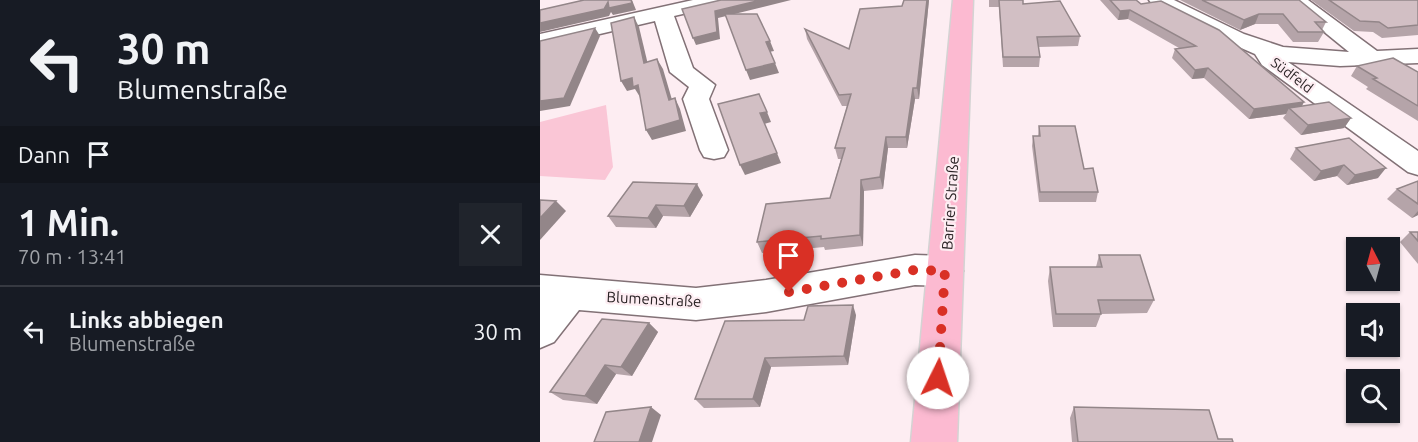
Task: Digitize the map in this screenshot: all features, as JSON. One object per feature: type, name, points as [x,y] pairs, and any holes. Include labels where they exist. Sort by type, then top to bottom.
[{"type":"main road","name":"Barrier Straße","points":[[934,442],[963,0]]},
{"type":"street","points":[[540,41],[719,0]]},
{"type":"street","name":"Südfeld","points":[[1159,0],[1263,49],[1270,60],[1418,165]]},
{"type":"street","points":[[1295,0],[1371,57]]},
{"type":"street","points":[[663,13],[682,72],[703,85],[696,99],[714,150]]},
{"type":"street","points":[[1263,49],[1310,57],[1416,57]]},
{"type":"street","name":"Blumenstraße","points":[[554,293],[696,304],[766,296],[904,272],[945,271]]},
{"type":"street","points":[[540,330],[554,293]]},
{"type":"shaded area","points":[[606,105],[613,167],[605,180],[540,176],[540,122]]},
{"type":"building","points":[[584,0],[631,0],[632,3],[609,8],[608,2],[604,9],[540,23],[540,10]]},
{"type":"building","points":[[721,0],[761,0],[715,11],[717,32],[693,38],[682,9]]},
{"type":"building","points":[[904,0],[927,0],[917,88],[913,88],[906,137],[886,137],[880,177],[861,180],[860,235],[757,242],[766,204],[830,198],[845,148],[835,148],[851,94],[839,95],[805,29],[849,49],[860,9],[902,6]]},
{"type":"building","points":[[999,0],[1023,0],[1023,4],[1060,1],[1080,36],[1037,37],[1040,57],[1003,57]]},
{"type":"building","points":[[1110,0],[1136,0],[1141,4],[1161,1],[1219,30],[1304,102],[1254,109],[1208,68],[1195,70],[1175,49],[1196,46],[1130,10],[1120,11]]},
{"type":"building","points":[[1202,0],[1299,0],[1326,22],[1315,22],[1324,32],[1298,32],[1283,14],[1259,14],[1244,20]]},
{"type":"building","points":[[1329,0],[1418,0],[1418,25],[1388,28],[1379,22],[1360,21]]},
{"type":"building","points":[[725,14],[757,14],[770,41],[766,42],[775,63],[746,70]]},
{"type":"building","points":[[634,17],[644,63],[657,59],[669,100],[675,98],[680,120],[646,130],[638,85],[633,87],[632,78],[621,81],[611,23]]},
{"type":"building","points":[[595,28],[564,98],[540,101],[540,41]]},
{"type":"building","points":[[1393,58],[1418,72],[1418,106],[1373,79],[1377,78],[1357,66]]},
{"type":"building","points":[[759,94],[767,112],[760,113],[777,153],[740,165],[718,104]]},
{"type":"building","points":[[1329,102],[1351,118],[1308,125],[1289,108]]},
{"type":"building","points":[[1039,126],[1075,126],[1084,169],[1093,168],[1098,192],[1040,192],[1033,136],[1040,136]]},
{"type":"building","points":[[1349,138],[1386,168],[1355,175],[1344,165],[1321,171],[1296,148]]},
{"type":"building","points":[[1418,181],[1418,204],[1397,189]]},
{"type":"building","points":[[633,182],[697,184],[684,206],[656,205],[648,218],[608,216]]},
{"type":"building","points":[[540,200],[556,201],[540,218]]},
{"type":"building","points":[[1410,232],[1418,232],[1418,241]]},
{"type":"building","points":[[1099,255],[1140,255],[1154,300],[1098,300],[1101,314],[1056,314],[1050,267],[1102,267]]},
{"type":"building","points":[[853,305],[844,356],[765,358],[753,399],[695,399],[725,321],[804,320],[808,306]]},
{"type":"building","points":[[602,319],[649,323],[621,367],[605,365],[585,396],[550,392]]},
{"type":"building","points":[[651,407],[639,442],[594,442],[606,412]]},
{"type":"building","points":[[1074,407],[1209,410],[1218,439],[1232,439],[1233,442],[1078,442]]},
{"type":"route","points":[[789,292],[915,270],[945,271],[938,378]]}]
